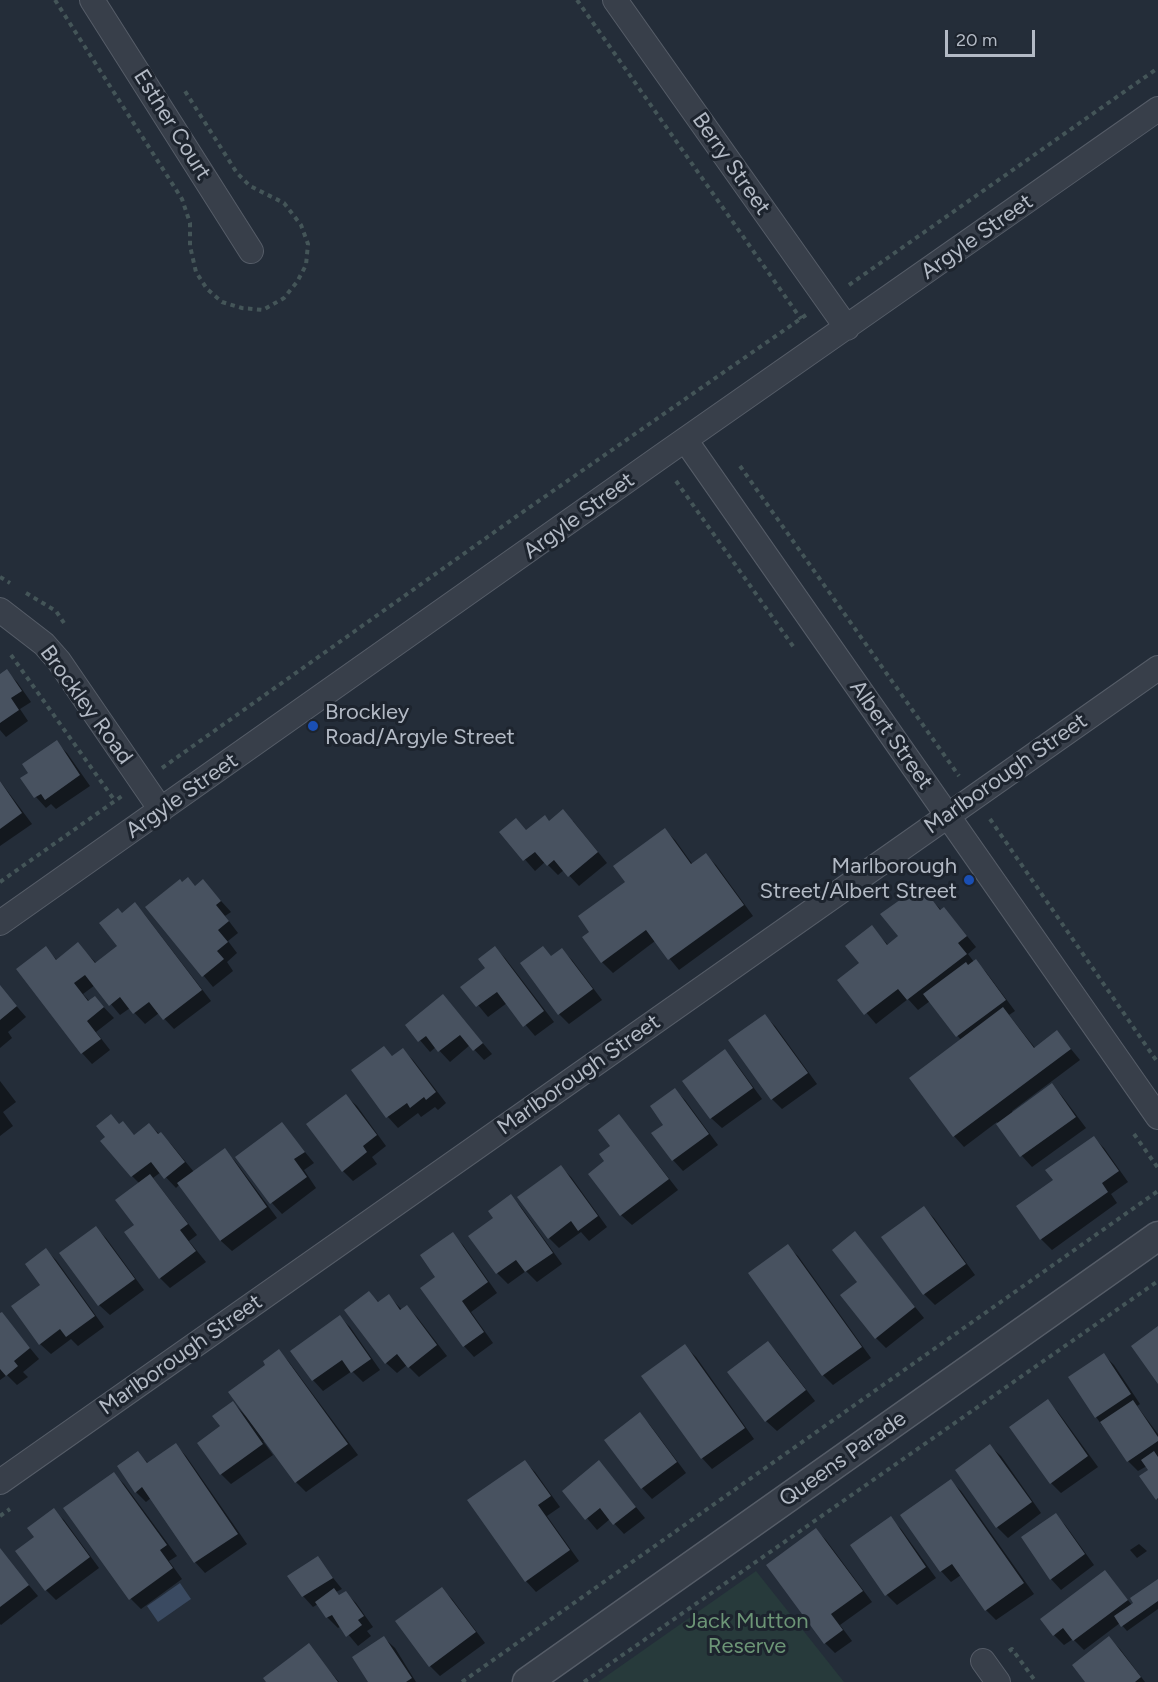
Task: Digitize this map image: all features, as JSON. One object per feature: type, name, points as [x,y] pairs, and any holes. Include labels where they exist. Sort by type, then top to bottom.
[{"type":"street","name":"Esther Court","points":[[92,0],[251,251]]},
{"type":"street","name":"Berry Street","points":[[615,0],[847,328]]},
{"type":"street","name":"Argyle Street","points":[[0,923],[1158,109]]},
{"type":"street","name":"Albert Street","points":[[686,441],[1158,1117]]},
{"type":"street","name":"Brockley Road","points":[[0,610],[44,644],[59,662],[161,810]]},
{"type":"street","name":"Marlborough Street","points":[[0,1482],[1158,668]]},
{"type":"street","name":"Queens Parade","points":[[527,1682],[1158,1236]]},
{"type":"street","points":[[983,1661],[998,1682]]},
{"type":"path","points":[[577,0],[801,319]]},
{"type":"path","points":[[0,882],[517,516],[1158,68]]},
{"type":"path","points":[[740,465],[1158,1063]]},
{"type":"path","points":[[10,654],[115,801]]},
{"type":"path","points":[[462,1682],[1158,1191]]},
{"type":"path","points":[[584,1682],[1158,1281]]},
{"type":"green space","name":"Jack Mutton Reserve","points":[[756,1571],[844,1682],[598,1682]]},
{"type":"water","points":[[180,1583],[191,1599],[158,1622],[147,1606]]},
{"type":"building","points":[[7,669],[22,691],[11,698],[19,710],[0,723],[0,674]]},
{"type":"building","points":[[57,740],[80,775],[45,800],[41,794],[34,798],[20,778],[28,773],[22,764]]},
{"type":"building","points":[[0,781],[22,813],[0,829]]},
{"type":"building","points":[[563,809],[598,852],[568,877],[554,860],[547,866],[535,852],[523,861],[499,832],[516,818],[526,830],[545,815],[549,821]]},
{"type":"building","points":[[665,828],[691,864],[706,853],[744,905],[668,960],[646,930],[601,963],[582,937],[589,932],[578,916],[625,882],[613,866]]},
{"type":"building","points":[[188,877],[195,886],[203,879],[221,901],[216,905],[229,921],[218,930],[228,942],[217,951],[224,959],[202,977],[145,907],[180,879],[182,882]]},
{"type":"building","points":[[921,885],[940,910],[944,907],[967,936],[958,943],[967,954],[907,1000],[898,989],[864,1015],[837,980],[859,963],[845,946],[872,925],[887,945],[898,936],[880,914]]},
{"type":"building","points":[[135,902],[202,990],[163,1020],[149,1002],[133,1014],[120,997],[109,1006],[85,975],[74,983],[88,1001],[95,996],[104,1007],[87,1021],[101,1039],[81,1054],[16,969],[46,946],[56,960],[78,942],[95,963],[117,946],[99,923],[118,908],[122,913]]},
{"type":"building","points":[[495,946],[544,1011],[523,1027],[497,992],[476,1007],[460,987],[485,968],[478,959]]},
{"type":"building","points":[[543,946],[551,956],[562,948],[593,989],[558,1015],[520,963]]},
{"type":"building","points":[[976,959],[1006,1000],[956,1037],[923,994],[966,962],[968,965]]},
{"type":"building","points":[[0,985],[17,1006],[0,1020]]},
{"type":"building","points":[[443,994],[483,1043],[473,1051],[460,1035],[438,1052],[426,1036],[418,1042],[405,1025]]},
{"type":"building","points":[[1003,1007],[1034,1048],[1057,1030],[1071,1049],[953,1137],[909,1078]]},
{"type":"building","points":[[765,1014],[808,1073],[771,1100],[728,1040]]},
{"type":"building","points":[[384,1046],[392,1056],[403,1048],[436,1092],[426,1100],[424,1097],[410,1108],[407,1103],[386,1118],[351,1070]]},
{"type":"building","points":[[725,1049],[753,1088],[710,1119],[682,1081]]},
{"type":"building","points":[[1052,1083],[1076,1117],[1020,1157],[996,1124]]},
{"type":"building","points":[[675,1088],[709,1134],[672,1161],[651,1133],[663,1125],[650,1106]]},
{"type":"building","points":[[346,1094],[377,1135],[363,1146],[367,1152],[342,1172],[306,1124]]},
{"type":"building","points":[[111,1114],[119,1124],[123,1121],[134,1135],[149,1123],[158,1134],[161,1132],[185,1162],[164,1179],[151,1162],[131,1177],[100,1141],[105,1137],[96,1126]]},
{"type":"building","points":[[619,1114],[669,1179],[620,1216],[588,1174],[604,1161],[599,1154],[610,1146],[598,1130]]},
{"type":"building","points":[[282,1122],[305,1152],[294,1159],[307,1177],[270,1204],[235,1157]]},
{"type":"building","points":[[1094,1136],[1119,1171],[1102,1183],[1108,1192],[1040,1240],[1016,1206],[1053,1180],[1045,1170]]},
{"type":"building","points":[[225,1148],[267,1207],[220,1241],[177,1183]]},
{"type":"building","points":[[561,1165],[598,1216],[578,1231],[571,1221],[548,1239],[517,1197]]},
{"type":"building","points":[[150,1174],[188,1224],[180,1230],[196,1251],[159,1279],[124,1232],[134,1225],[115,1200]]},
{"type":"building","points":[[511,1194],[553,1253],[525,1272],[516,1260],[496,1274],[468,1236],[493,1218],[488,1211]]},
{"type":"building","points":[[924,1206],[966,1264],[923,1295],[881,1237]]},
{"type":"building","points":[[96,1226],[135,1279],[98,1306],[59,1253]]},
{"type":"building","points":[[855,1231],[915,1307],[875,1339],[840,1295],[857,1282],[832,1250]]},
{"type":"building","points":[[453,1232],[488,1282],[462,1301],[484,1332],[463,1347],[420,1288],[435,1277],[420,1255]]},
{"type":"building","points":[[788,1244],[862,1347],[822,1376],[748,1273]]},
{"type":"building","points":[[46,1248],[95,1316],[66,1337],[60,1329],[39,1345],[11,1306],[40,1285],[25,1264]]},
{"type":"building","points":[[369,1291],[378,1302],[389,1294],[400,1310],[407,1305],[437,1345],[408,1368],[397,1354],[385,1364],[344,1310]]},
{"type":"building","points":[[2,1312],[30,1348],[14,1361],[18,1366],[6,1376],[0,1369],[0,1313]]},
{"type":"building","points":[[340,1315],[371,1359],[351,1373],[342,1360],[312,1381],[290,1351]]},
{"type":"building","points":[[1158,1326],[1158,1384],[1131,1346]]},
{"type":"building","points":[[768,1341],[806,1390],[765,1422],[727,1372]]},
{"type":"building","points":[[685,1344],[745,1428],[701,1459],[641,1376]]},
{"type":"building","points":[[279,1349],[348,1444],[295,1483],[228,1392],[265,1365],[263,1361]]},
{"type":"building","points":[[1104,1353],[1131,1394],[1095,1418],[1068,1377]]},
{"type":"building","points":[[1048,1399],[1088,1456],[1050,1484],[1009,1427]]},
{"type":"building","points":[[1133,1400],[1158,1437],[1158,1441],[1127,1462],[1100,1422]]},
{"type":"building","points":[[233,1401],[263,1444],[220,1475],[197,1443],[220,1426],[212,1416]]},
{"type":"building","points":[[640,1412],[677,1462],[641,1489],[604,1440]]},
{"type":"building","points":[[176,1443],[238,1534],[194,1563],[142,1487],[135,1493],[117,1466],[138,1451],[147,1463]]},
{"type":"building","points":[[990,1444],[1032,1502],[996,1528],[955,1470]]},
{"type":"building","points":[[1154,1451],[1158,1457],[1158,1498],[1156,1500],[1139,1476],[1148,1470],[1141,1460]]},
{"type":"building","points":[[525,1460],[551,1496],[538,1505],[570,1550],[525,1582],[467,1500]]},
{"type":"building","points":[[599,1460],[636,1507],[613,1525],[600,1508],[585,1520],[562,1491]]},
{"type":"building","points":[[114,1472],[167,1545],[160,1550],[173,1568],[129,1600],[63,1508]]},
{"type":"building","points":[[951,1479],[1024,1583],[985,1611],[952,1564],[940,1572],[900,1515]]},
{"type":"building","points":[[54,1508],[90,1557],[45,1591],[15,1551],[34,1537],[27,1528]]},
{"type":"building","points":[[1056,1513],[1085,1554],[1050,1580],[1021,1537]]},
{"type":"building","points":[[891,1516],[926,1567],[885,1596],[850,1545]]},
{"type":"building","points":[[816,1528],[863,1591],[831,1614],[843,1630],[824,1644],[766,1565]]},
{"type":"building","points":[[0,1548],[29,1585],[0,1607]]},
{"type":"building","points":[[318,1556],[333,1578],[302,1597],[287,1576]]},
{"type":"building","points":[[1105,1570],[1128,1600],[1073,1641],[1063,1628],[1053,1636],[1040,1619]]},
{"type":"building","points":[[1158,1579],[1158,1601],[1121,1627],[1114,1616],[1133,1603],[1130,1598]]},
{"type":"building","points":[[442,1587],[476,1632],[429,1667],[395,1621]]},
{"type":"building","points":[[334,1588],[339,1595],[346,1591],[364,1616],[358,1620],[362,1625],[346,1637],[332,1615],[326,1618],[315,1602]]},
{"type":"building","points":[[384,1636],[412,1678],[406,1682],[368,1682],[352,1657]]},
{"type":"building","points":[[1109,1636],[1141,1677],[1135,1682],[1085,1682],[1072,1665]]},
{"type":"building","points":[[309,1643],[338,1682],[266,1682],[263,1678]]},
{"type":"place","name":"Brockley Road/Argyle Street","points":[[313,726]]},
{"type":"place","name":"Marlborough Street/Albert Street","points":[[969,880]]}]
